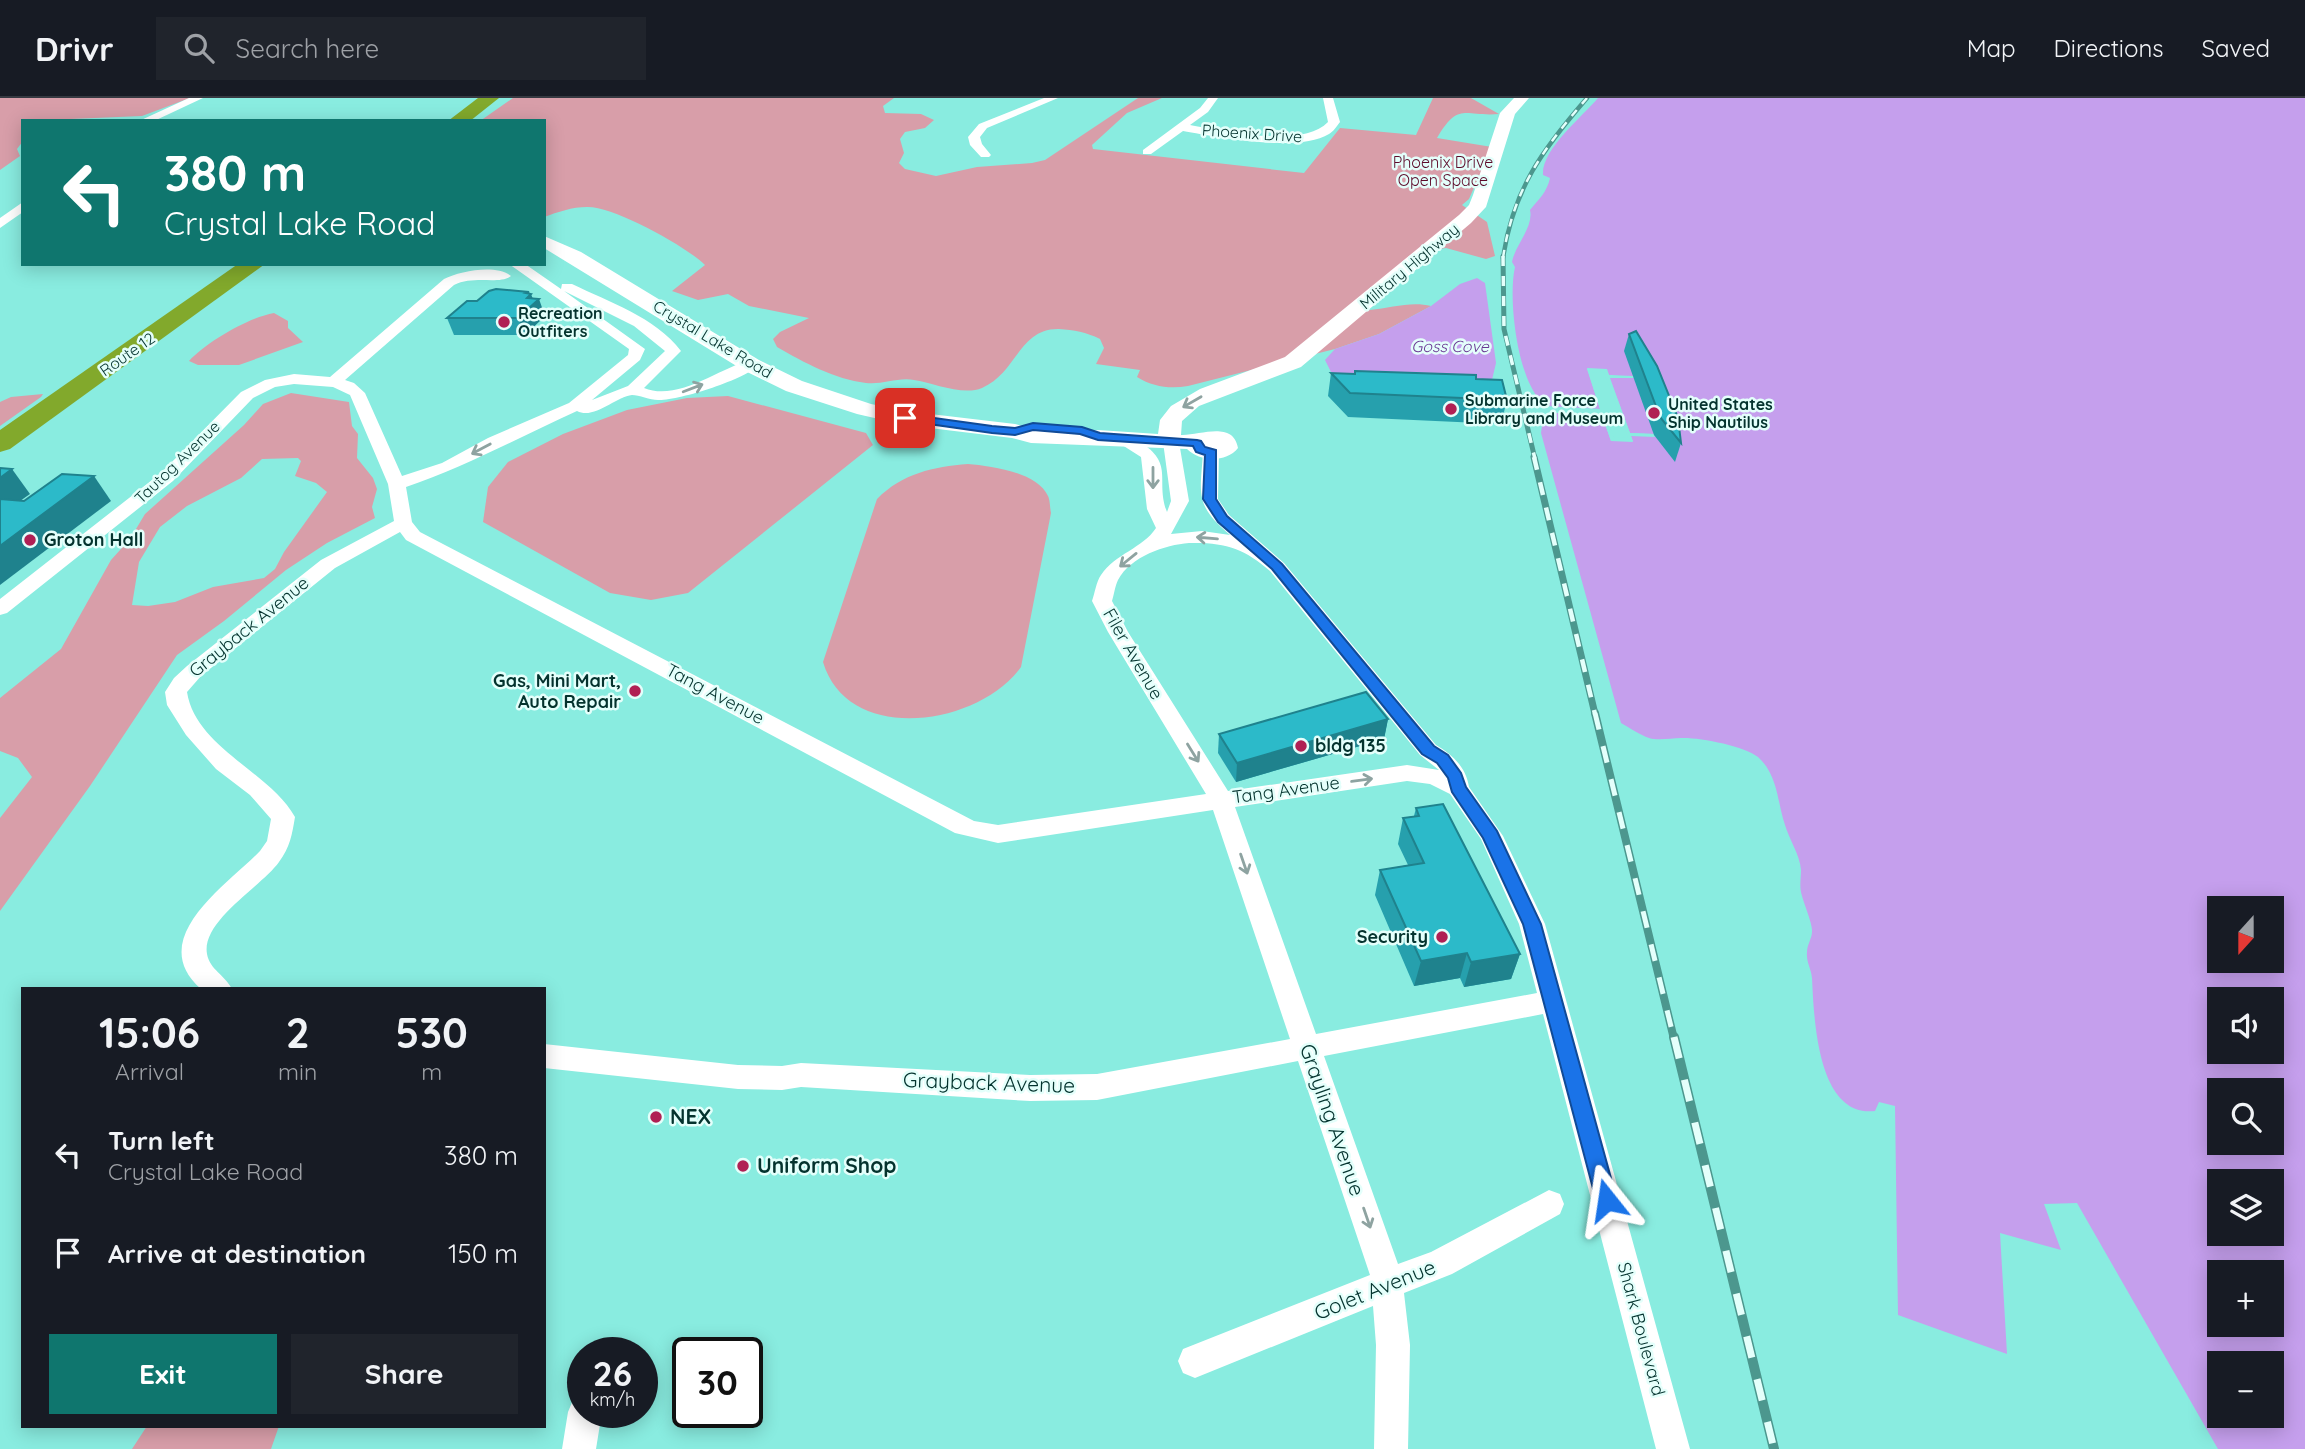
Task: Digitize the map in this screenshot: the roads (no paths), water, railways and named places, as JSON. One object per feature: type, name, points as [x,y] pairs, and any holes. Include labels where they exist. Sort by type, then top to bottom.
[{"type":"highway","points":[[460,119],[490,98]]},
{"type":"highway","name":"Route 12","points":[[0,443],[251,266]]},
{"type":"street","points":[[149,119],[198,98]]},
{"type":"street","points":[[985,155],[976,145],[974,137],[983,127],[1052,98]]},
{"type":"street","points":[[1147,152],[1203,110],[1213,98]]},
{"type":"street","name":"Phoenix Drive","points":[[1182,127],[1262,137],[1315,137],[1326,132],[1334,122],[1328,98]]},
{"type":"street","name":"Military Highway","points":[[1171,442],[1169,431],[1172,419],[1183,407],[1198,398],[1293,362],[1465,219],[1482,195],[1508,113],[1522,98]]},
{"type":"street","points":[[0,224],[21,208]]},
{"type":"street","points":[[0,224],[21,220]]},
{"type":"street","points":[[0,224],[21,226]]},
{"type":"street","name":"Crystal Lake Road","points":[[546,243],[574,256],[751,365],[794,386],[864,408],[945,425],[1079,440],[1098,437],[1171,442],[1211,432]]},
{"type":"street","points":[[511,435],[634,389],[672,354],[670,345],[651,332],[532,266]]},
{"type":"street","points":[[397,484],[448,467],[575,406],[635,357],[637,349],[513,268]]},
{"type":"street","points":[[334,382],[449,282],[465,274],[513,268],[590,305],[649,351],[649,356],[584,409]]},
{"type":"street","points":[[609,399],[659,357],[663,350],[651,332]]},
{"type":"street","points":[[634,389],[643,393],[671,395],[751,365]]},
{"type":"street","name":"Tautog Avenue","points":[[0,608],[167,477],[247,394],[271,383],[294,379],[334,382]]},
{"type":"street","points":[[334,382],[348,386],[357,393],[397,484],[403,523]]},
{"type":"street","name":"Military Highway","points":[[1211,432],[1223,401],[1239,384]]},
{"type":"street","name":"Shark Boulevard","points":[[1211,432],[1209,499],[1223,519],[1277,567],[1428,750],[1443,759],[1456,777],[1458,788],[1491,835],[1517,889],[1532,924],[1554,1001],[1673,1449]]},
{"type":"street","points":[[1125,439],[1149,455],[1153,467],[1156,509],[1165,528]]},
{"type":"street","name":"Filer Avenue","points":[[1171,442],[1180,501],[1177,512],[1162,535],[1128,559],[1110,577],[1102,601],[1118,632],[1222,799]]},
{"type":"street","name":"Tang Avenue","points":[[403,523],[413,536],[970,831],[998,834],[1407,773],[1434,777],[1458,788]]},
{"type":"street","name":"Grayback Avenue","points":[[217,987],[199,969],[195,948],[198,930],[268,858],[279,843],[283,817],[258,789],[224,763],[194,730],[178,705],[176,692],[181,682],[194,671],[328,564],[403,523]]},
{"type":"street","points":[[1152,544],[1188,536],[1214,537],[1240,543],[1261,552]]},
{"type":"street","points":[[1407,773],[1424,764],[1428,750]]},
{"type":"street","name":"Grayling Avenue","points":[[1222,799],[1386,1274],[1393,1345],[1391,1449]]},
{"type":"street","name":"Grayback Avenue","points":[[546,1056],[738,1077],[840,1076],[1030,1088],[1097,1087],[1554,1001]]},
{"type":"street","name":"Golet Avenue","points":[[1195,1361],[1387,1286],[1473,1248],[1549,1204]]},
{"type":"street","points":[[579,1449],[582,1428]]},
{"type":"water","points":[[1598,98],[2305,98],[2305,1449],[2218,1449],[2077,1203],[2044,1204],[2061,1250],[2000,1233],[2007,1354],[1898,1315],[1895,1106],[1879,1102],[1875,1111],[1855,1109],[1841,1098],[1822,1061],[1807,956],[1812,929],[1801,893],[1800,864],[1785,825],[1770,772],[1758,757],[1743,749],[1698,739],[1653,739],[1621,723],[1541,433],[1543,419],[1557,419],[1555,413],[1590,414],[1604,421],[1611,441],[1633,441],[1631,436],[1654,434],[1630,433],[1609,377],[1633,378],[1609,375],[1606,369],[1587,369],[1600,409],[1542,406],[1528,381],[1521,361],[1514,319],[1515,267],[1512,262],[1527,229],[1530,210],[1549,183],[1550,178],[1543,175],[1548,155]]},
{"type":"water","name":"Goss Cove","points":[[1477,278],[1485,283],[1496,363],[1491,384],[1371,385],[1331,372],[1325,360],[1335,349],[1379,334],[1431,306],[1460,284]]},
{"type":"railway","points":[[1503,258],[1522,190],[1544,153],[1587,98]]},
{"type":"railway","points":[[1503,258],[1504,329],[1535,459]]},
{"type":"railway","points":[[1534,457],[1595,714]]},
{"type":"railway","points":[[1595,713],[1674,1039]]},
{"type":"railway","points":[[1674,1037],[1774,1449]]},
{"type":"place","name":"Recreation Outfiters","points":[[504,322]]},
{"type":"place","name":"Submarine Force Library and Museum","points":[[1451,409]]},
{"type":"place","name":"United States Ship Nautilus","points":[[1654,413]]},
{"type":"place","name":"Groton Hall","points":[[30,540]]},
{"type":"place","name":"Gas, Mini Mart, Auto Repair","points":[[635,691]]},
{"type":"place","name":"bldg 135","points":[[1301,746]]},
{"type":"place","name":"Security","points":[[1442,937]]},
{"type":"place","name":"NEX","points":[[656,1117]]},
{"type":"place","name":"Uniform Shop","points":[[743,1166]]},
{"type":"park label","name":"Phoenix Drive Open Space","points":[[1443,171]]}]
